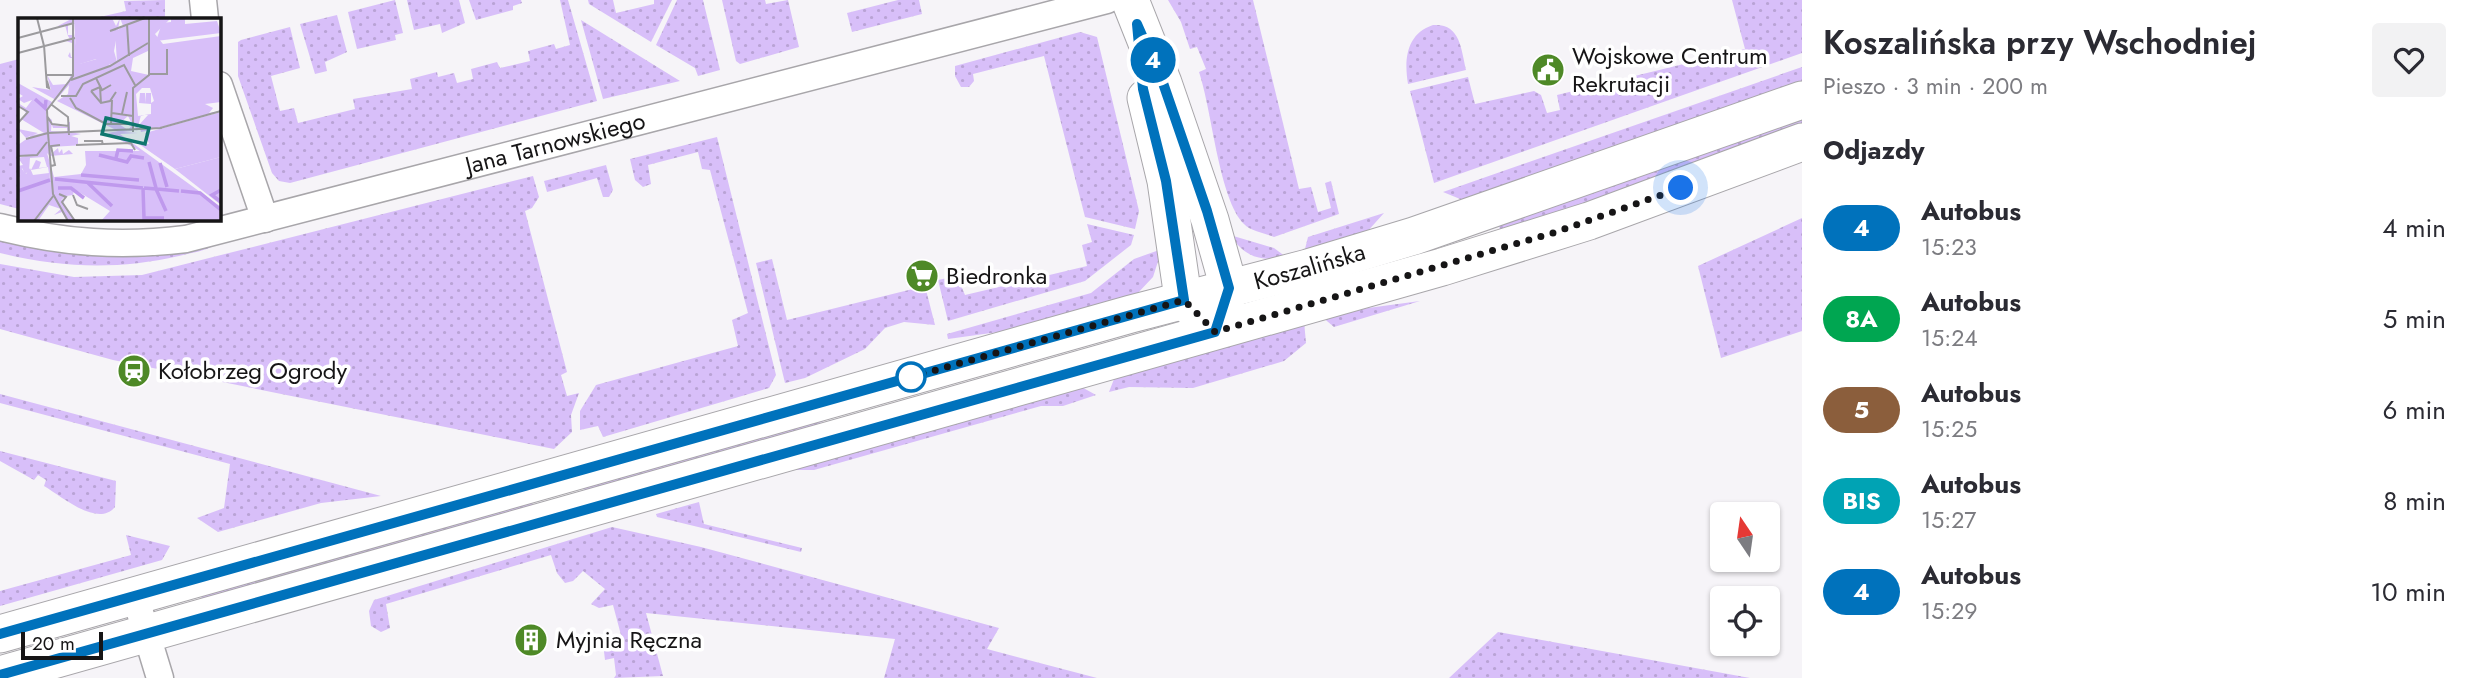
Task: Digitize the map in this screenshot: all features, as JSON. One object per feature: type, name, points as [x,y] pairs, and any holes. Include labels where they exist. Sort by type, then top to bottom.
[{"type":"main road","points":[[1133,12],[1163,83],[1207,211],[1229,288],[1215,332],[1184,300],[1166,181],[1143,89],[1133,12]]},
{"type":"main road","name":"Koszalińska","points":[[0,634],[1424,233],[1802,100]]},
{"type":"main road","name":"Koszalińska","points":[[0,674],[1215,332],[1556,232],[1802,142]]},
{"type":"street","points":[[203,0],[205,18]]},
{"type":"street","name":"Jana Tarnowskiego","points":[[0,227],[55,240],[120,245],[186,239],[1107,0]]},
{"type":"street","points":[[220,88],[265,219]]},
{"type":"street","points":[[135,596],[160,678]]},
{"type":"shaded area","points":[[165,0],[165,18],[95,18],[126,11],[124,1]]},
{"type":"shaded area","points":[[395,0],[403,33],[395,35],[396,40],[357,49],[348,12]]},
{"type":"shaded area","points":[[407,0],[459,0],[465,23],[442,33],[440,24],[414,30]]},
{"type":"shaded area","points":[[469,0],[521,0],[522,3],[513,6],[513,10],[476,20]]},
{"type":"shaded area","points":[[560,0],[568,0],[597,101],[290,183],[279,181],[272,173],[238,76],[238,42],[241,40],[290,27],[300,68],[271,76],[280,111],[294,108],[298,123],[355,109],[353,99],[412,89],[410,79],[437,72],[438,77],[454,73],[457,83],[473,79],[471,69],[497,62],[500,68],[530,61],[528,51],[554,44],[556,49],[570,45]]},
{"type":"shaded area","points":[[588,0],[613,0],[616,13],[654,4],[654,0],[672,0],[651,42],[589,4]]},
{"type":"shaded area","points":[[677,0],[703,0],[720,70],[698,76],[695,68],[656,45]]},
{"type":"shaded area","points":[[722,0],[765,0],[766,4],[788,0],[799,47],[740,64],[736,61]]},
{"type":"shaded area","points":[[898,0],[919,0],[922,14],[852,32],[847,13]]},
{"type":"shaded area","points":[[1168,0],[1253,0],[1299,189],[1311,187],[1318,212],[1331,208],[1325,183],[1331,181],[1339,214],[1274,237],[1244,224],[1235,212],[1222,175],[1199,72],[1206,69],[1197,47],[1190,49],[1181,22]]},
{"type":"shaded area","points":[[1732,0],[1802,0],[1802,53],[1434,183],[1410,91],[1468,77],[1475,104],[1534,91],[1541,95],[1547,113],[1560,110],[1557,95],[1745,49]]},
{"type":"shaded area","points":[[337,15],[347,52],[325,62],[327,71],[315,74],[300,24]]},
{"type":"shaded area","points":[[581,20],[680,81],[603,99]]},
{"type":"shaded area","points":[[1433,25],[1449,28],[1458,38],[1466,70],[1408,84],[1406,66],[1412,41],[1424,29]]},
{"type":"shaded area","points":[[1080,32],[1097,37],[1139,211],[1135,229],[1085,217],[1044,56],[973,74],[974,81],[969,87],[961,87],[955,76],[955,66]]},
{"type":"shaded area","points":[[18,59],[18,209],[0,204],[0,64]]},
{"type":"shaded area","points":[[1802,67],[1802,84],[1465,201],[1443,192]]},
{"type":"shaded area","points":[[1802,116],[1802,127],[1722,158],[1500,231],[1499,224]]},
{"type":"shaded area","points":[[717,137],[776,375],[769,388],[603,437],[598,426],[580,430],[580,411],[596,385],[738,346],[732,320],[748,313],[710,170],[702,169],[698,152],[648,165],[651,184],[643,187],[635,180],[630,159]]},
{"type":"shaded area","points":[[606,165],[613,190],[609,197],[603,197],[597,178],[547,192],[544,181]]},
{"type":"shaded area","points":[[533,176],[539,197],[532,208],[525,211],[567,372],[561,375],[567,396],[579,393],[571,415],[572,432],[554,449],[113,360],[0,329],[0,264],[74,277],[142,275]]},
{"type":"shaded area","points":[[1384,213],[1366,233],[1304,253],[1308,237]]},
{"type":"shaded area","points":[[1802,218],[1802,331],[1721,358],[1698,266]]},
{"type":"shaded area","points":[[1087,224],[1134,235],[1131,245],[1085,281],[948,321],[938,280],[957,276],[965,295],[1087,266],[1082,245],[1092,242]]},
{"type":"shaded area","points":[[1230,235],[1274,248],[1286,257],[1268,259],[1254,256],[1241,248]]},
{"type":"shaded area","points":[[0,240],[56,251],[107,255],[215,245],[198,252],[156,261],[90,265],[45,262],[0,253]]},
{"type":"shaded area","points":[[1162,249],[1153,277],[1136,295],[1020,329],[948,339],[947,334],[1091,293],[1134,259]]},
{"type":"shaded area","points":[[772,259],[787,320],[925,286],[935,325],[904,322],[885,328],[865,349],[805,378],[785,383],[756,263]]},
{"type":"shaded area","points":[[1420,301],[1334,327],[1321,316],[1331,313]]},
{"type":"shaded area","points":[[1304,321],[1306,343],[1284,361],[1193,388],[1129,387],[1109,392],[1116,374]]},
{"type":"shaded area","points":[[1078,385],[1096,395],[1063,406],[1041,406],[814,470],[776,470]]},
{"type":"shaded area","points":[[0,394],[381,496],[321,503],[218,532],[197,518],[224,508],[230,464],[0,403]]},
{"type":"shaded area","points":[[862,403],[792,436],[593,492],[579,488]]},
{"type":"shaded area","points":[[0,451],[116,481],[115,507],[108,513],[99,514],[69,503],[44,486],[46,480],[38,475],[34,480],[0,461]]},
{"type":"shaded area","points":[[520,501],[534,504],[536,509],[203,604],[200,592]]},
{"type":"shaded area","points":[[699,502],[704,524],[802,548],[801,552],[657,517],[656,514]]},
{"type":"shaded area","points":[[612,527],[701,547],[999,628],[987,649],[1097,678],[884,678],[895,639],[646,613],[663,676],[614,678],[614,658],[605,660],[603,643],[621,635],[613,605],[599,608],[591,604],[605,589],[583,571],[573,581],[565,583],[557,573],[551,555],[386,604],[390,628],[381,632],[371,626],[369,611],[374,600]]},
{"type":"shaded area","points":[[126,535],[170,546],[162,560],[0,606],[0,591],[131,555]]},
{"type":"shaded area","points":[[1498,632],[1750,678],[1449,678]]},
{"type":"bus line","name":"4","points":[[0,634],[1184,300],[1166,181],[1143,89],[1137,24],[1163,83],[1207,211],[1229,288],[1215,332],[0,675]]},
{"type":"place","name":"Wojskowe Centrum Rekrutacji","points":[[1548,70]]},
{"type":"place","name":"Biedronka","points":[[922,276]]},
{"type":"place","name":"Kołobrzeg Ogrody","points":[[134,371]]},
{"type":"place","name":"Myjnia Ręczna","points":[[531,640]]},
{"type":"route","points":[[911,377],[1184,300],[1215,332],[1301,309],[1556,232],[1681,188]]}]
